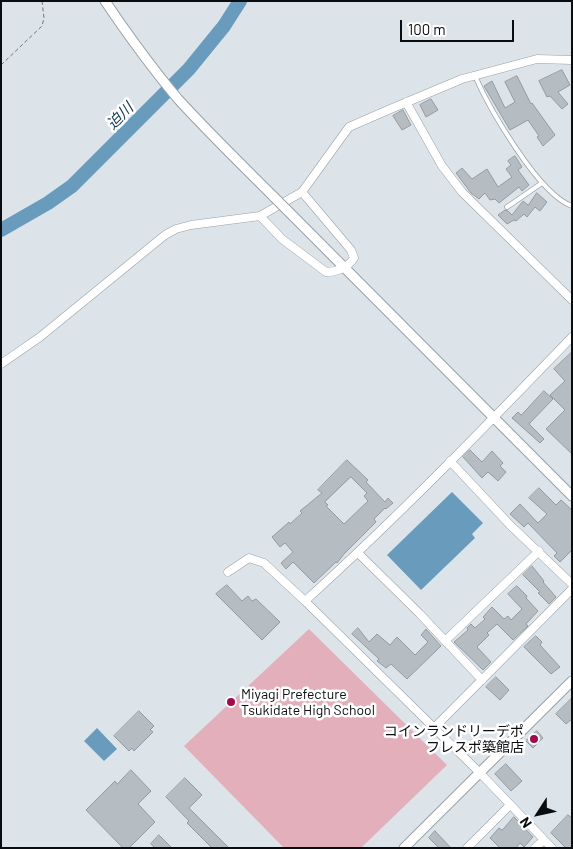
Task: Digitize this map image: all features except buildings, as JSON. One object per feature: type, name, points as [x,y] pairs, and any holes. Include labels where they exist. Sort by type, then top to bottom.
[{"type":"street","points":[[105,1],[137,47],[178,98],[344,268],[572,496]]},
{"type":"street","points":[[1,364],[40,337],[165,235],[176,229],[191,225],[260,216],[302,192],[349,127],[475,75],[537,59],[572,60]]},
{"type":"street","points":[[406,102],[442,166],[462,192],[572,300]]},
{"type":"street","points":[[260,216],[282,239],[326,272],[335,272],[344,268],[354,258],[350,250],[302,192]]},
{"type":"street","points":[[305,601],[358,553],[494,418],[572,337]]},
{"type":"street","points":[[450,461],[510,525],[572,584]]},
{"type":"street","points":[[445,641],[538,551]]},
{"type":"street","points":[[358,553],[482,680]]},
{"type":"street","points":[[228,572],[249,558],[264,563],[479,772],[552,848]]},
{"type":"street","points":[[434,728],[572,589]]},
{"type":"street","points":[[404,848],[572,681]]},
{"type":"street","points":[[467,848],[510,805]]},
{"type":"street","points":[[535,848],[544,840]]},
{"type":"lane","points":[[475,75],[524,161],[542,183],[564,204],[572,206]]},
{"type":"lane","points":[[507,207],[542,183]]},
{"type":"path","points":[[1,65],[42,26],[44,18],[42,1]]},
{"type":"shaded area","points":[[309,629],[447,765],[361,848],[284,848],[184,746]]},
{"type":"water","points":[[452,492],[483,523],[472,534],[475,538],[421,590],[387,555]]},
{"type":"water","points":[[97,728],[117,749],[104,761],[84,741]]},
{"type":"waterway","name":"迫川","points":[[1,230],[48,203],[72,186],[189,69],[224,26],[240,1]]},
{"type":"place","name":"Miyagi Prefecture Tsukidate High School","points":[[231,702]]},
{"type":"place","name":"コインランドリーデポ フレスポ築館店","points":[[534,739]]}]
